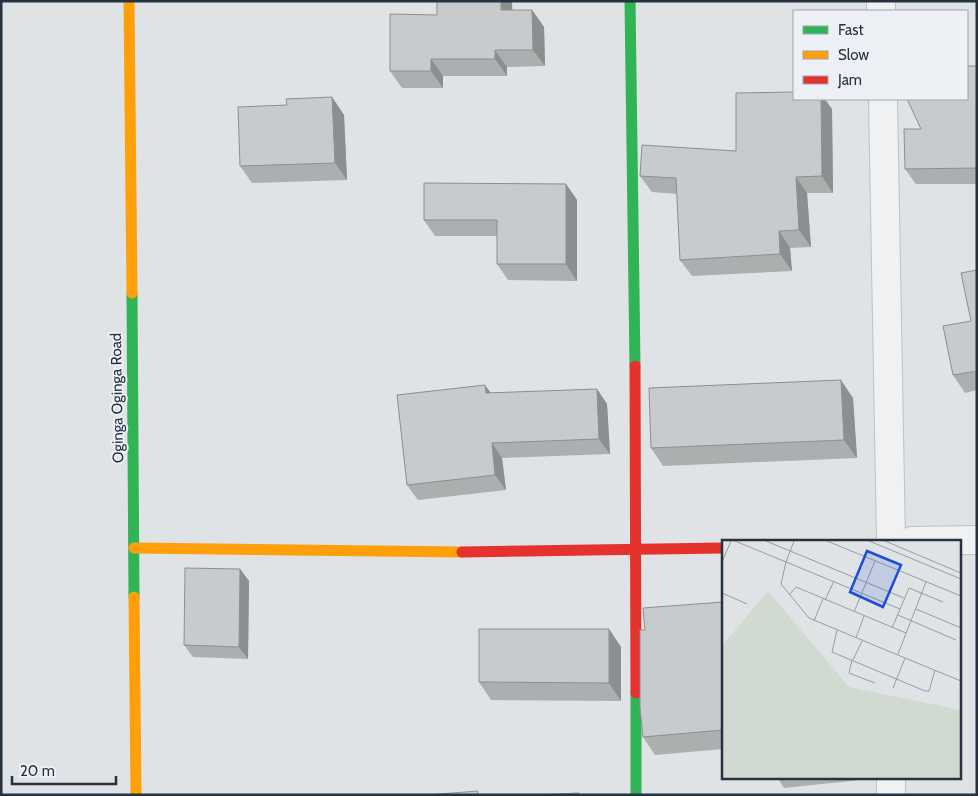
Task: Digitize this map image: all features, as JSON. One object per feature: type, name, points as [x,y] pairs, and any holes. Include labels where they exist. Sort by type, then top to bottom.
[{"type":"street","name":"Oginga Oginga Road","points":[[129,1],[136,795]]},
{"type":"street","points":[[630,1],[637,551],[636,795]]},
{"type":"street","points":[[883,100],[891,540]]},
{"type":"street","points":[[960,540],[977,540]]},
{"type":"street","points":[[134,548],[380,552],[637,551],[722,548]]},
{"type":"street","points":[[891,778],[891,795]]},
{"type":"building","points":[[437,1],[501,1],[501,10],[532,10],[533,50],[495,50],[495,59],[431,59],[431,71],[390,71],[390,14],[437,15]]},
{"type":"building","points":[[968,66],[977,66],[977,168],[905,169],[904,129],[921,129],[907,100],[968,100]]},
{"type":"building","points":[[793,92],[793,100],[821,100],[822,176],[796,177],[799,230],[779,231],[780,254],[680,260],[676,178],[640,176],[642,145],[736,151],[736,93]]},
{"type":"building","points":[[332,97],[335,163],[240,166],[238,107],[287,105],[286,99]]},
{"type":"building","points":[[424,183],[566,184],[566,264],[497,264],[497,220],[424,220]]},
{"type":"building","points":[[977,270],[977,371],[953,375],[943,326],[971,321],[961,273]]},
{"type":"building","points":[[841,380],[844,440],[651,448],[649,388]]},
{"type":"building","points":[[485,385],[486,393],[597,389],[599,439],[492,443],[495,475],[407,485],[397,395]]},
{"type":"building","points":[[185,568],[240,569],[239,647],[184,645]]},
{"type":"building","points":[[722,602],[722,730],[643,737],[640,708],[640,630],[645,630],[643,608]]},
{"type":"building","points":[[479,629],[609,629],[609,683],[479,682]]},
{"type":"building","points":[[478,791],[478,795],[426,795]]},
{"type":"building","points":[[579,793],[579,795],[536,795]]},
{"type":"traffic: fast","points":[[630,1],[635,366]]},
{"type":"traffic: fast","points":[[132,293],[134,597]]},
{"type":"traffic: fast","points":[[636,693],[636,795]]},
{"type":"traffic: slow","points":[[129,1],[132,293]]},
{"type":"traffic: slow","points":[[134,548],[462,552]]},
{"type":"traffic: slow","points":[[134,597],[136,795]]},
{"type":"traffic: jam","points":[[635,366],[636,693]]},
{"type":"traffic: jam","points":[[462,552],[722,548]]}]
